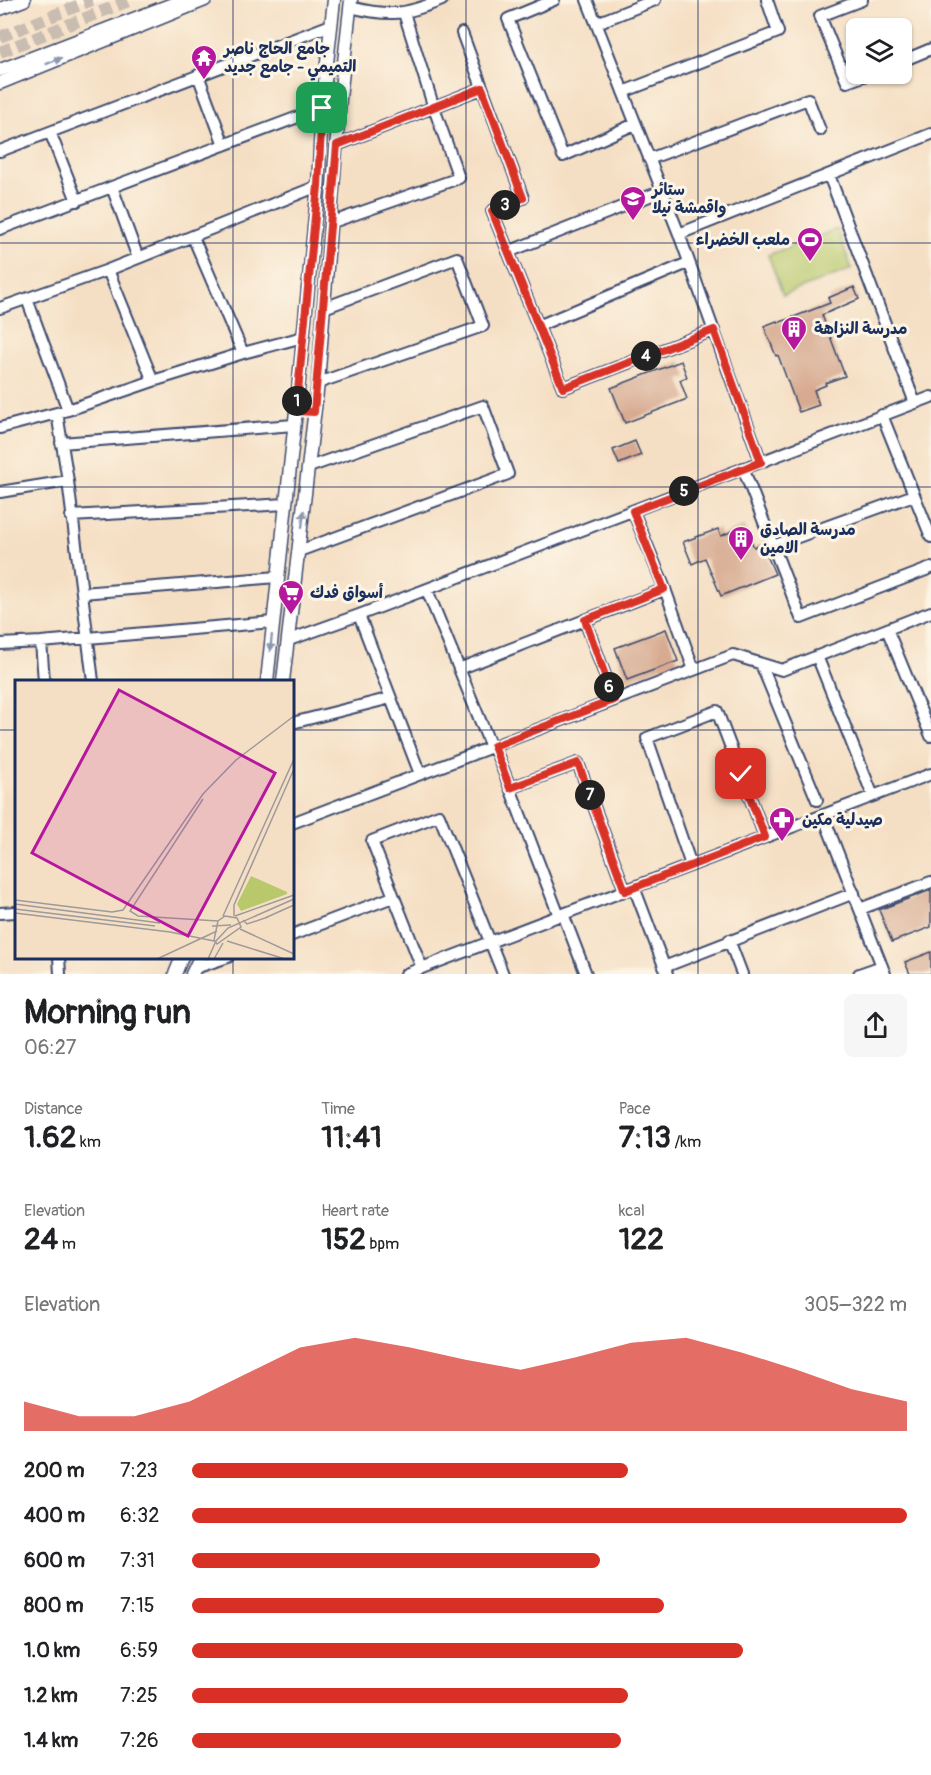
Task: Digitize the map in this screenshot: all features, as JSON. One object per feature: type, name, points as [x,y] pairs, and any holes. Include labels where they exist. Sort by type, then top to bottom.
[{"type":"main road","points":[[0,9],[24,0]]},
{"type":"main road","points":[[0,70],[183,0]]},
{"type":"main road","points":[[0,82],[205,0]]},
{"type":"main road","points":[[267,680],[296,411],[318,186],[322,108],[334,0]]},
{"type":"main road","points":[[283,680],[318,383],[340,98],[351,4]]},
{"type":"main road","points":[[330,29],[347,36]]},
{"type":"main road","points":[[296,411],[314,412]]},
{"type":"main road","points":[[175,974],[181,959]]},
{"type":"street","points":[[351,4],[381,14],[404,13],[440,0]]},
{"type":"street","points":[[554,0],[508,19],[563,156],[635,124]]},
{"type":"street","points":[[587,0],[679,234],[761,462]]},
{"type":"street","points":[[597,22],[655,0]]},
{"type":"street","points":[[623,92],[778,32],[766,0]]},
{"type":"street","points":[[846,80],[820,16],[862,0]]},
{"type":"street","points":[[330,223],[459,178],[404,13]]},
{"type":"street","points":[[0,151],[198,75],[330,29]]},
{"type":"street","points":[[462,33],[523,198],[492,211],[563,388],[714,330]]},
{"type":"street","points":[[912,57],[931,49]]},
{"type":"street","points":[[198,75],[224,145]]},
{"type":"street","points":[[337,145],[482,88]]},
{"type":"street","points":[[649,159],[808,99],[820,129]]},
{"type":"street","points":[[0,230],[322,108]]},
{"type":"street","points":[[50,132],[77,201]]},
{"type":"street","points":[[679,234],[931,134]]},
{"type":"street","points":[[829,175],[915,402]]},
{"type":"street","points":[[0,308],[108,270],[318,186]]},
{"type":"street","points":[[112,188],[138,258]]},
{"type":"street","points":[[508,252],[662,191]]},
{"type":"street","points":[[192,237],[243,353]]},
{"type":"street","points":[[318,383],[483,326],[457,258],[324,308]]},
{"type":"street","points":[[538,326],[688,263]]},
{"type":"street","points":[[108,270],[153,381]]},
{"type":"street","points":[[27,299],[68,410]]},
{"type":"street","points":[[0,428],[68,410],[243,353],[303,337]]},
{"type":"street","points":[[289,639],[427,590],[931,396]]},
{"type":"street","points":[[299,551],[508,474],[483,406],[309,467]]},
{"type":"street","points":[[57,413],[68,481],[93,680]]},
{"type":"street","points":[[882,415],[931,537]]},
{"type":"street","points":[[61,443],[294,425]]},
{"type":"street","points":[[743,468],[801,618],[931,568]]},
{"type":"street","points":[[0,492],[68,481]]},
{"type":"street","points":[[773,546],[914,495]]},
{"type":"street","points":[[71,516],[286,504]]},
{"type":"street","points":[[633,511],[694,670]]},
{"type":"street","points":[[82,593],[277,577]]},
{"type":"street","points":[[459,669],[664,589]]},
{"type":"street","points":[[427,590],[586,974]]},
{"type":"street","points":[[294,822],[734,655],[782,670],[931,612]]},
{"type":"street","points":[[359,615],[420,774]]},
{"type":"street","points":[[585,620],[614,700]]},
{"type":"street","points":[[0,644],[273,622]]},
{"type":"street","points":[[887,629],[931,736]]},
{"type":"street","points":[[40,642],[44,680]]},
{"type":"street","points":[[817,656],[873,796]]},
{"type":"street","points":[[761,664],[817,800]]},
{"type":"street","points":[[294,722],[391,698]]},
{"type":"street","points":[[691,865],[647,738],[717,711],[765,837]]},
{"type":"street","points":[[510,788],[578,763],[666,970],[729,940],[854,893]]},
{"type":"street","points":[[503,974],[491,942],[439,815],[372,842],[393,897],[414,972],[491,942],[561,915],[630,889],[691,865],[931,774]]},
{"type":"street","points":[[824,815],[884,970],[859,974]]},
{"type":"street","points":[[860,909],[931,882]]},
{"type":"street","points":[[294,934],[393,897]]},
{"type":"street","points":[[0,913],[15,912]]},
{"type":"street","points":[[729,940],[742,974]]},
{"type":"street","points":[[59,959],[60,974]]},
{"type":"street","points":[[196,967],[222,959]]},
{"type":"green space","points":[[837,229],[852,269],[783,295],[768,255]]},
{"type":"building","name":"مدرسة النزاهة","points":[[854,287],[859,299],[822,315],[845,376],[825,383],[826,385],[814,390],[819,405],[799,412],[778,355],[776,356],[764,326],[830,303],[828,298]]},
{"type":"building","points":[[681,361],[687,377],[680,380],[687,399],[625,423],[611,388]]},
{"type":"building","points":[[635,441],[641,455],[619,464],[613,450]]},
{"type":"building","name":"مدرسة الصادق الامين","points":[[744,526],[754,547],[762,544],[775,574],[721,596],[705,558],[692,564],[683,542],[718,529],[721,536]]},
{"type":"building","points":[[666,629],[678,661],[627,680],[615,648]]},
{"type":"building","points":[[931,890],[931,927],[892,942],[879,910]]},
{"type":"building","points":[[931,952],[931,974],[910,974],[905,962]]},
{"type":"tunnel","points":[[0,37],[92,0]]},
{"type":"tunnel","points":[[0,52],[131,0]]},
{"type":"place","name":"جامع الحاج ناصر التميمي - جامع جديد","points":[[204,81]]},
{"type":"place","name":"ستائر واقمشة نيلا","points":[[633,222]]},
{"type":"place","name":"ملعب الخضراء","points":[[810,263]]},
{"type":"place","name":"مدرسة النزاهة","points":[[794,352]]},
{"type":"place","name":"مدرسة الصادق الامين","points":[[741,562]]},
{"type":"place","name":"أسواق فدك","points":[[291,616]]},
{"type":"place","name":"صيدلية مكين","points":[[782,843]]},
{"type":"route","points":[[322,108],[318,186],[296,411],[314,412],[337,145],[482,88],[523,198],[492,211],[563,388],[714,330],[761,462],[633,511],[664,589],[585,620],[614,700],[494,746],[510,788],[578,763],[625,891],[765,837],[741,774]]}]
